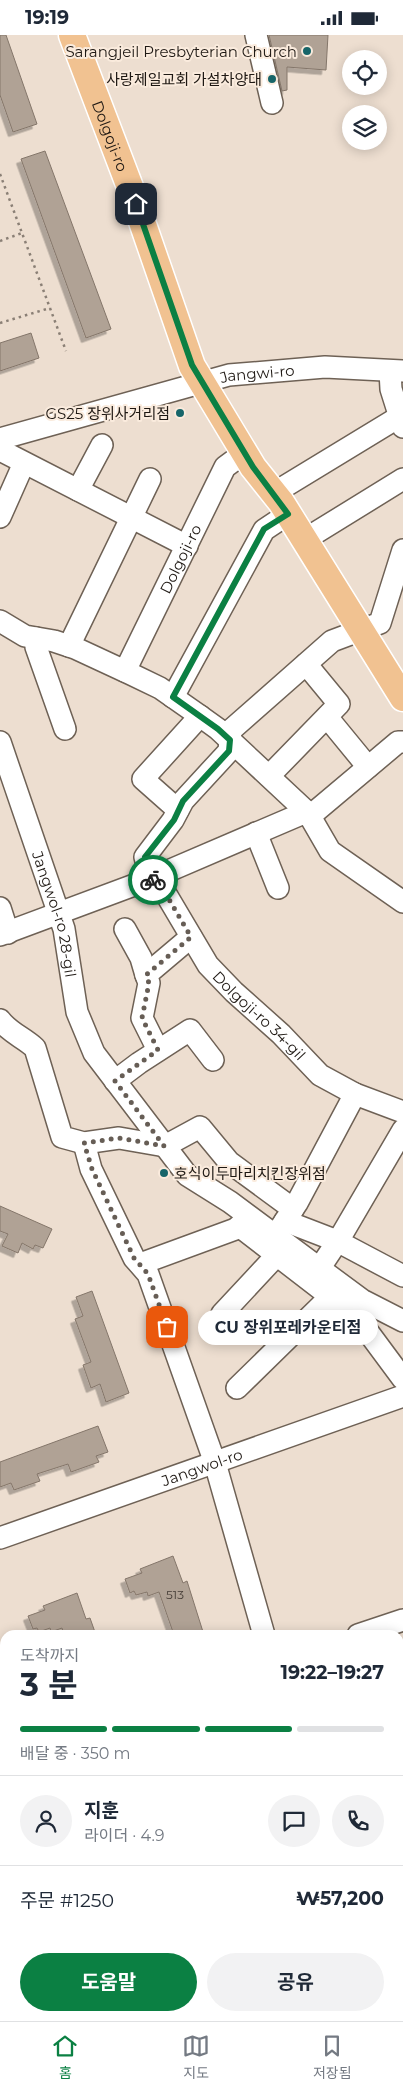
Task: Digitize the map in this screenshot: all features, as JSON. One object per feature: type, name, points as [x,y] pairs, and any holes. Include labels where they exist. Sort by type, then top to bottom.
[{"type":"main road","name":"Dolgoji-ro","points":[[72,35],[130,187],[192,365],[244,453],[281,504],[403,698]]},
{"type":"street","points":[[256,35],[272,103]]},
{"type":"street","name":"Jangwi-ro","points":[[0,439],[229,375],[325,367],[396,371]]},
{"type":"street","points":[[173,697],[264,529],[281,504],[401,422],[391,389],[396,371]]},
{"type":"street","points":[[78,491],[102,445]]},
{"type":"street","points":[[0,450],[187,546]]},
{"type":"street","name":"Dolgoji-ro","points":[[125,671],[225,467],[244,453]]},
{"type":"street","points":[[0,517],[24,463]]},
{"type":"street","points":[[69,646],[150,479]]},
{"type":"street","points":[[304,540],[403,479]]},
{"type":"street","points":[[151,879],[145,857],[183,801],[229,751],[231,730],[332,641],[380,623],[403,550]]},
{"type":"street","points":[[0,621],[25,636],[69,646],[125,671],[173,697],[230,740],[308,813],[330,851],[403,903]]},
{"type":"street","points":[[36,638],[36,647],[65,729]]},
{"type":"street","points":[[306,664],[368,767]]},
{"type":"street","points":[[269,776],[333,711]]},
{"type":"street","points":[[178,811],[143,779],[200,716]]},
{"type":"street","name":"Jangwol-ro 28-gil","points":[[0,742],[8,785],[64,929],[77,1012],[94,1053],[187,1175],[230,1202],[282,1230],[319,1269],[362,1300],[403,1321]]},
{"type":"street","points":[[0,909],[4,934],[151,879],[256,833],[316,811],[398,742],[403,742]]},
{"type":"street","points":[[256,833],[278,888]]},
{"type":"street","name":"Dolgoji-ro 34-gil","points":[[151,879],[163,889],[208,965],[281,1034],[320,1075],[355,1094],[403,1112]]},
{"type":"street","points":[[125,929],[141,958],[149,983],[142,1018],[158,1050]]},
{"type":"street","points":[[146,975],[191,937]]},
{"type":"street","points":[[0,1020],[8,1031],[26,1039],[35,1047],[62,1137],[84,1143],[119,1138],[164,1146],[200,1127],[282,1230],[330,1298],[357,1317],[403,1379]]},
{"type":"street","points":[[115,1081],[190,1030],[212,1060]]},
{"type":"street","points":[[222,1314],[282,1230],[355,1094]]},
{"type":"street","points":[[319,1269],[397,1154],[403,1129]]},
{"type":"street","points":[[84,1143],[92,1169],[134,1258],[148,1274],[215,1463],[263,1630]]},
{"type":"street","points":[[187,1175],[241,1227]]},
{"type":"street","points":[[140,1264],[241,1227],[282,1230],[337,1241],[403,1276]]},
{"type":"street","points":[[237,1389],[330,1298]]},
{"type":"street","name":"Jangwol-ro","points":[[0,1538],[403,1396]]},
{"type":"street","points":[[373,1630],[403,1620]]},
{"type":"path","points":[[0,174],[66,351]]},
{"type":"path","points":[[0,241],[22,233]]},
{"type":"path","points":[[0,323],[50,308]]},
{"type":"building","points":[[0,35],[6,35],[37,124],[13,132],[0,95]]},
{"type":"building","name":"Sarangjeil Presbyterian Church","points":[[269,35],[328,35],[326,70],[287,67],[287,90],[282,91]]},
{"type":"building","points":[[45,151],[111,329],[86,338],[21,159]]},
{"type":"building","points":[[31,333],[39,358],[0,371],[0,343]]},
{"type":"building","points":[[0,1206],[52,1229],[43,1248],[35,1245],[33,1249],[22,1243],[18,1253],[2,1246],[8,1234],[0,1231]]},
{"type":"building","points":[[92,1291],[129,1393],[106,1402],[100,1384],[91,1388],[83,1365],[91,1362],[75,1319],[83,1316],[76,1297]]},
{"type":"building","points":[[98,1426],[108,1452],[96,1456],[99,1462],[71,1472],[68,1464],[37,1474],[40,1481],[14,1490],[11,1483],[0,1487],[0,1462]]},
{"type":"building","points":[[173,1556],[183,1583],[187,1581],[202,1630],[172,1630],[159,1592],[148,1596],[147,1592],[136,1595],[134,1591],[130,1593],[125,1579],[142,1573],[140,1569]]},
{"type":"building","points":[[77,1593],[86,1619],[90,1618],[94,1630],[33,1629],[28,1616],[45,1610],[43,1606]]},
{"type":"way so far","points":[[153,880],[163,889],[191,937],[146,975],[149,983],[142,1018],[158,1050],[115,1081],[164,1146],[119,1138],[84,1143],[92,1169],[134,1258],[148,1274],[167,1327]]},
{"type":"place","name":"Sarangjeil Presbyterian Church","points":[[307,51]]},
{"type":"place","name":"사랑제일교회 가설차양대","points":[[272,79]]},
{"type":"place","name":"GS25 장위사거리점","points":[[180,413]]},
{"type":"place","name":"호식이두마리치킨장위점","points":[[164,1173]]},
{"type":"place","name":"CU 장위포레카운티점","points":[[167,1327]]},
{"type":"route","points":[[136,204],[192,365],[201,383],[253,467],[281,502],[288,514],[264,529],[173,697],[218,729],[230,740],[229,751],[183,801],[174,820],[145,857],[151,879],[153,880]]}]
